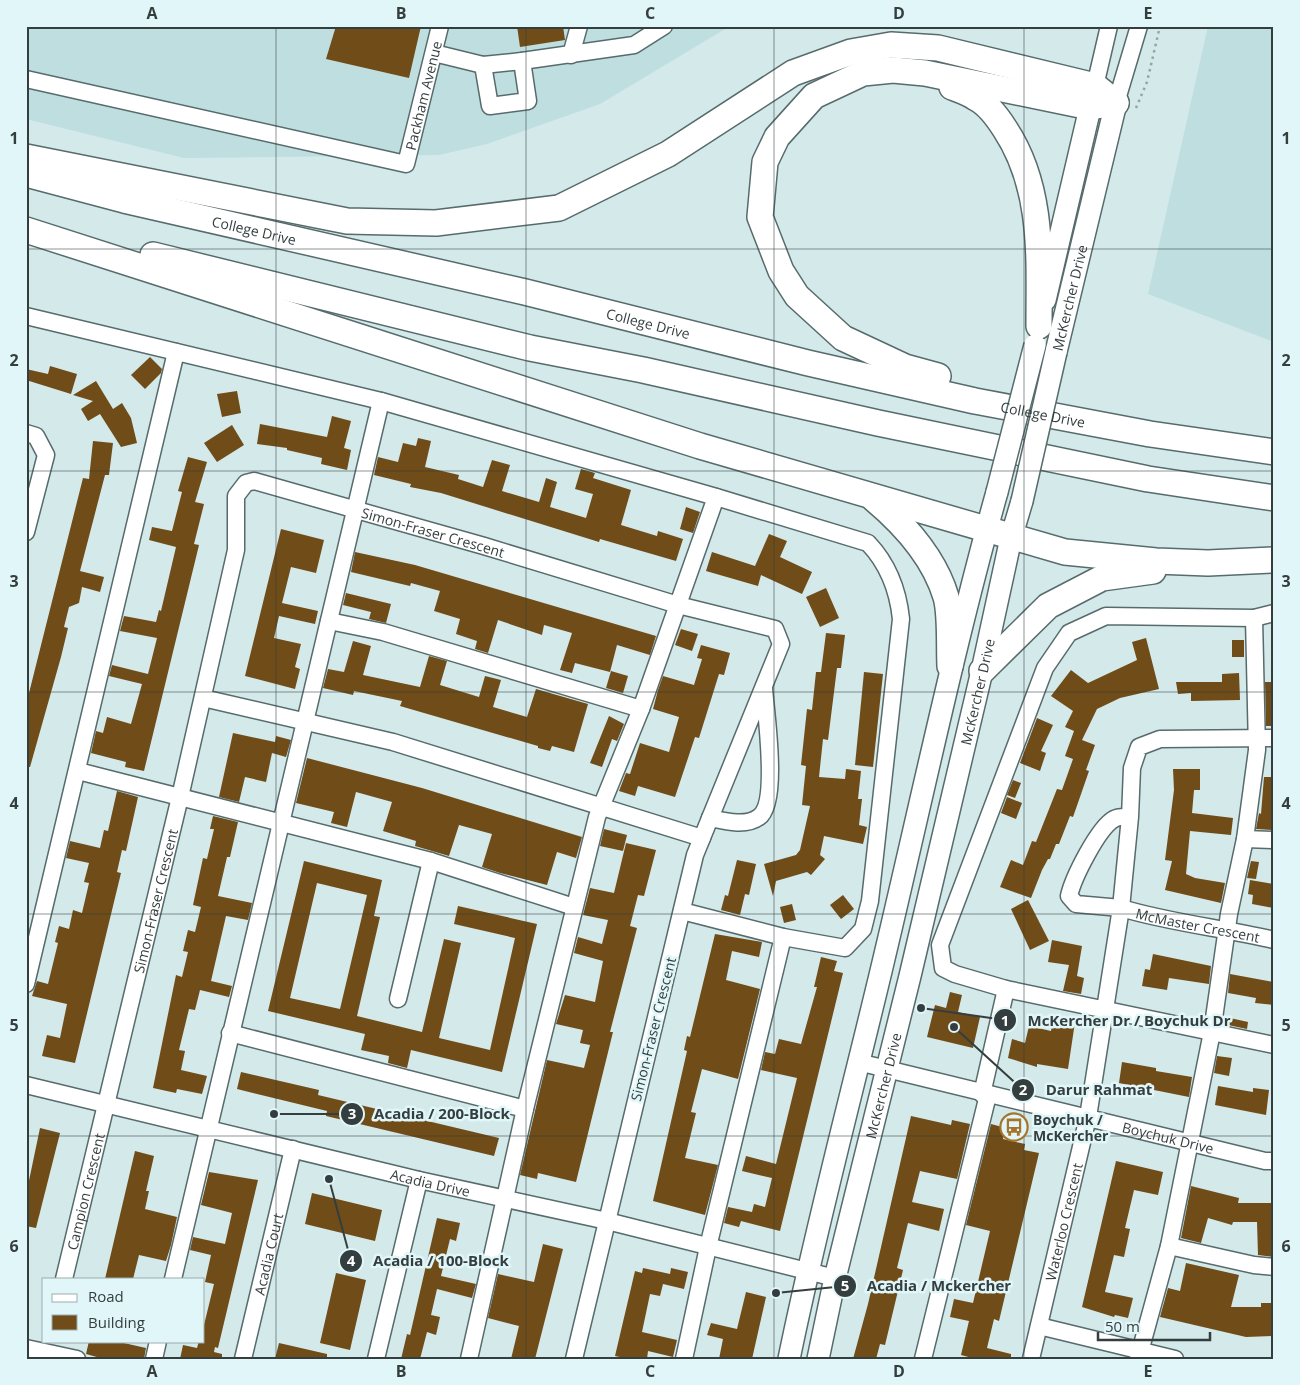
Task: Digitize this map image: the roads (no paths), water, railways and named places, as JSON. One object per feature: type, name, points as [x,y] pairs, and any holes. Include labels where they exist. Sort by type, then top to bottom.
[{"type":"highway","points":[[26,157],[346,221],[436,223],[559,208],[668,154],[793,73],[850,52],[891,45],[938,48],[1116,103]]},
{"type":"highway","points":[[1093,96],[925,73],[893,70],[863,73],[814,96],[776,137],[765,162],[760,216],[781,271],[797,296],[843,338],[905,367],[1150,434]]},
{"type":"highway","points":[[925,73],[978,98],[998,118],[1013,141],[1030,182],[1039,229],[1037,336]]},
{"type":"highway","name":"College Drive","points":[[26,174],[124,200],[525,292],[808,363],[975,401],[1150,434],[1274,452]]},
{"type":"highway","points":[[26,226],[117,246],[530,348],[644,370],[1043,459],[1148,479],[1274,498]]},
{"type":"highway","points":[[26,230],[700,446],[869,494],[1011,538],[1065,552],[1100,557],[1208,562],[1274,560]]},
{"type":"highway","points":[[869,494],[900,521],[924,550],[946,598],[950,666]]},
{"type":"highway","points":[[982,672],[1048,606],[1102,578],[1208,562]]},
{"type":"main road","name":"McKercher Drive","points":[[789,1359],[807,1271],[882,968],[950,666],[1037,336],[1093,96]]},
{"type":"main road","name":"McKercher Drive","points":[[818,1359],[982,672],[1011,538],[1022,501],[1116,103]]},
{"type":"street","name":"Packham Avenue","points":[[26,79],[406,164],[440,26]]},
{"type":"street","points":[[571,55],[579,26]]},
{"type":"street","points":[[434,53],[483,65],[522,62],[634,45],[664,26]]},
{"type":"street","name":"McKercher Drive","points":[[1093,96],[1109,26]]},
{"type":"street","name":"McKercher Drive","points":[[1116,103],[1139,26]]},
{"type":"street","points":[[483,65],[490,106],[528,101],[522,62]]},
{"type":"street","points":[[26,316],[381,401],[716,497],[868,543],[880,556],[899,597],[901,619],[870,901],[863,928],[846,948],[783,936],[682,911]]},
{"type":"street","points":[[27,977],[78,771],[176,352]]},
{"type":"street","points":[[173,1278],[329,621],[353,510],[381,401]]},
{"type":"street","points":[[26,433],[36,436],[46,455],[26,532]]},
{"type":"street","name":"Simon-Fraser Crescent","points":[[107,1104],[180,798],[236,550],[236,496],[246,483],[254,481],[264,483],[484,546],[678,605],[775,629],[780,644],[695,855],[607,1221]]},
{"type":"street","points":[[469,1359],[525,1109],[574,907],[601,806],[642,709],[716,497]]},
{"type":"street","points":[[1274,613],[1254,618],[1106,616],[1069,633],[1044,668],[940,945],[943,968],[955,974],[1006,989],[1274,1045]]},
{"type":"street","points":[[1139,1354],[1169,1246],[1212,1032],[1227,929],[1245,839],[1258,750],[1254,618]]},
{"type":"street","points":[[329,621],[383,632],[642,709]]},
{"type":"street","name":"Simon-Fraser Crescent","points":[[710,818],[728,822],[750,822],[761,816],[770,799],[770,764],[764,685]]},
{"type":"street","points":[[203,698],[393,742],[702,838]]},
{"type":"street","name":"McMaster Crescent","points":[[1088,1117],[1107,1010],[1121,908],[1130,817],[1132,768],[1139,747],[1160,739],[1274,738]]},
{"type":"street","points":[[78,771],[431,861],[574,907]]},
{"type":"street","name":"McMaster Crescent","points":[[1130,817],[1116,818],[1106,825],[1072,883],[1070,896],[1076,904],[1121,908],[1153,918],[1227,929],[1274,940]]},
{"type":"street","points":[[1245,839],[1274,840]]},
{"type":"street","points":[[398,999],[431,861]]},
{"type":"street","points":[[684,1359],[708,1247],[783,936]]},
{"type":"street","points":[[923,1359],[985,1094],[1006,989]]},
{"type":"street","points":[[230,1033],[525,1109]]},
{"type":"street","name":"Boychuk Drive","points":[[858,1062],[1265,1161],[1274,1161]]},
{"type":"street","name":"Acadia Drive","points":[[26,1085],[419,1180],[607,1221],[836,1278]]},
{"type":"street","name":"Campion Crescent","points":[[64,1278],[107,1104]]},
{"type":"street","name":"Waterloo Crescent","points":[[1031,1359],[1088,1117]]},
{"type":"street","name":"Acadia Court","points":[[243,1359],[293,1150]]},
{"type":"street","points":[[376,1359],[419,1180]]},
{"type":"street","points":[[574,1359],[607,1221]]},
{"type":"street","points":[[1169,1246],[1274,1267]]},
{"type":"street","points":[[1039,1326],[1139,1354],[1175,1359]]},
{"type":"street","points":[[154,1359],[158,1342]]},
{"type":"street","points":[[26,1348],[77,1359]]},
{"type":"place","name":"McKercher Dr / Boychuk Dr","points":[[921,1008]]},
{"type":"place","name":"Darur Rahmat","points":[[954,1027]]},
{"type":"place","name":"Acadia / 200-Block","points":[[274,1114]]},
{"type":"place","name":"Boychuk / McKercher","points":[[1014,1127]]},
{"type":"place","name":"Acadia / 100-Block","points":[[329,1179]]},
{"type":"place","name":"Acadia / Mckercher","points":[[776,1293]]}]
